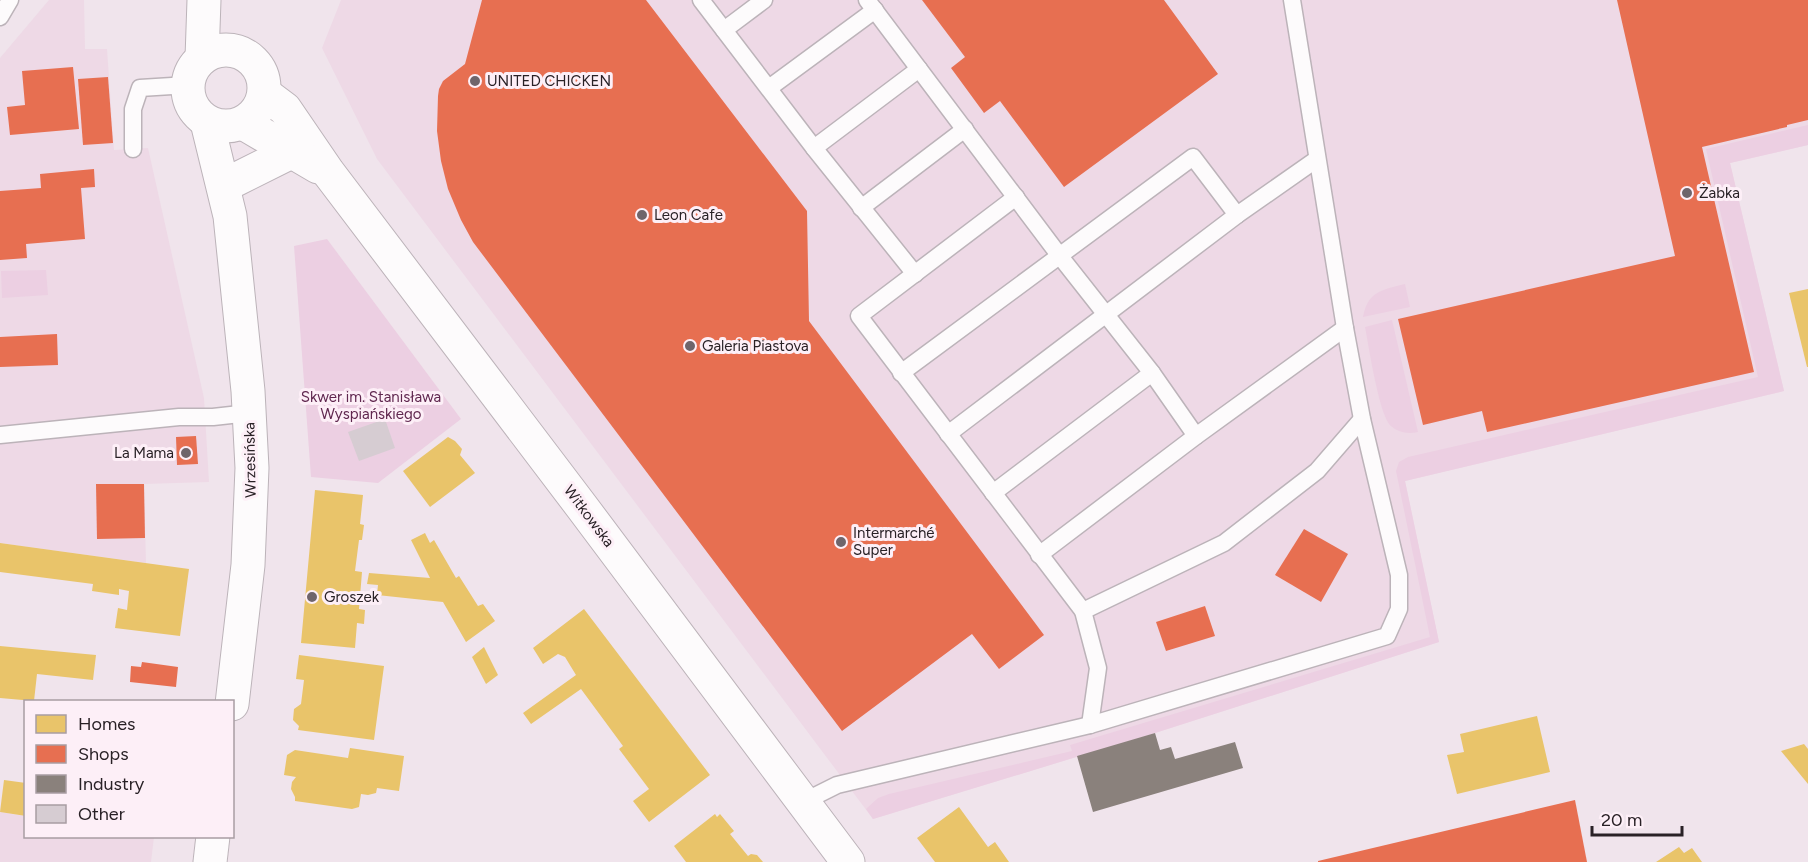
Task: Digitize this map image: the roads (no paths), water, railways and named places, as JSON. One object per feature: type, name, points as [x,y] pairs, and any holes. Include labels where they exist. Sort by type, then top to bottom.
[{"type":"street","points":[[195,72],[218,50],[235,50],[252,59],[263,75],[265,94],[261,106],[243,123],[231,127],[207,122],[196,112],[190,100],[204,0]]},
{"type":"street","points":[[215,0],[235,50]]},
{"type":"street","name":"Witkowska","points":[[265,94],[285,109],[328,172],[848,862]]},
{"type":"street","name":"Wrzesińska","points":[[207,122],[230,216],[252,468],[242,629],[233,700]]},
{"type":"street","name":"Witkowska","points":[[243,123],[328,172]]},
{"type":"street","name":"Wrzesińska","points":[[230,216],[243,123]]},
{"type":"street","points":[[236,180],[293,151]]},
{"type":"street","points":[[210,862],[213,838]]},
{"type":"lane","points":[[0,17],[10,0]]},
{"type":"lane","points":[[701,0],[814,148],[915,274]]},
{"type":"lane","points":[[724,30],[765,0]]},
{"type":"lane","points":[[803,802],[837,785],[1090,725],[1387,636],[1399,609],[1399,575],[1362,419],[1345,328],[1292,0]]},
{"type":"lane","points":[[769,88],[871,5],[1059,255],[1152,373],[1196,436]]},
{"type":"lane","points":[[814,148],[919,69]]},
{"type":"lane","points":[[133,149],[133,109],[140,88],[195,72]]},
{"type":"lane","points":[[861,208],[964,129]]},
{"type":"lane","points":[[902,373],[1193,157],[1237,215]]},
{"type":"lane","points":[[948,434],[1237,215],[1317,159]]},
{"type":"lane","points":[[1016,197],[859,316],[1083,611],[1098,668],[1090,725]]},
{"type":"lane","points":[[1040,555],[1196,436],[1345,328]]},
{"type":"lane","points":[[993,493],[1152,373]]},
{"type":"lane","points":[[0,435],[180,417],[213,417],[249,413]]},
{"type":"lane","points":[[1083,611],[1224,543],[1317,471],[1362,419]]},
{"type":"place","name":"UNITED CHICKEN","points":[[475,81]]},
{"type":"place","name":"Żabka","points":[[1687,193]]},
{"type":"place","name":"Leon Cafe","points":[[642,215]]},
{"type":"place","name":"Galeria Piastova","points":[[690,346]]},
{"type":"place","name":"La Mama","points":[[186,453]]},
{"type":"place","name":"Intermarché Super","points":[[841,542]]},
{"type":"place","name":"Groszek","points":[[312,597]]},
{"type":"park label","name":"Skwer im. Stanisława Wyspiańskiego","points":[[371,406]]}]
